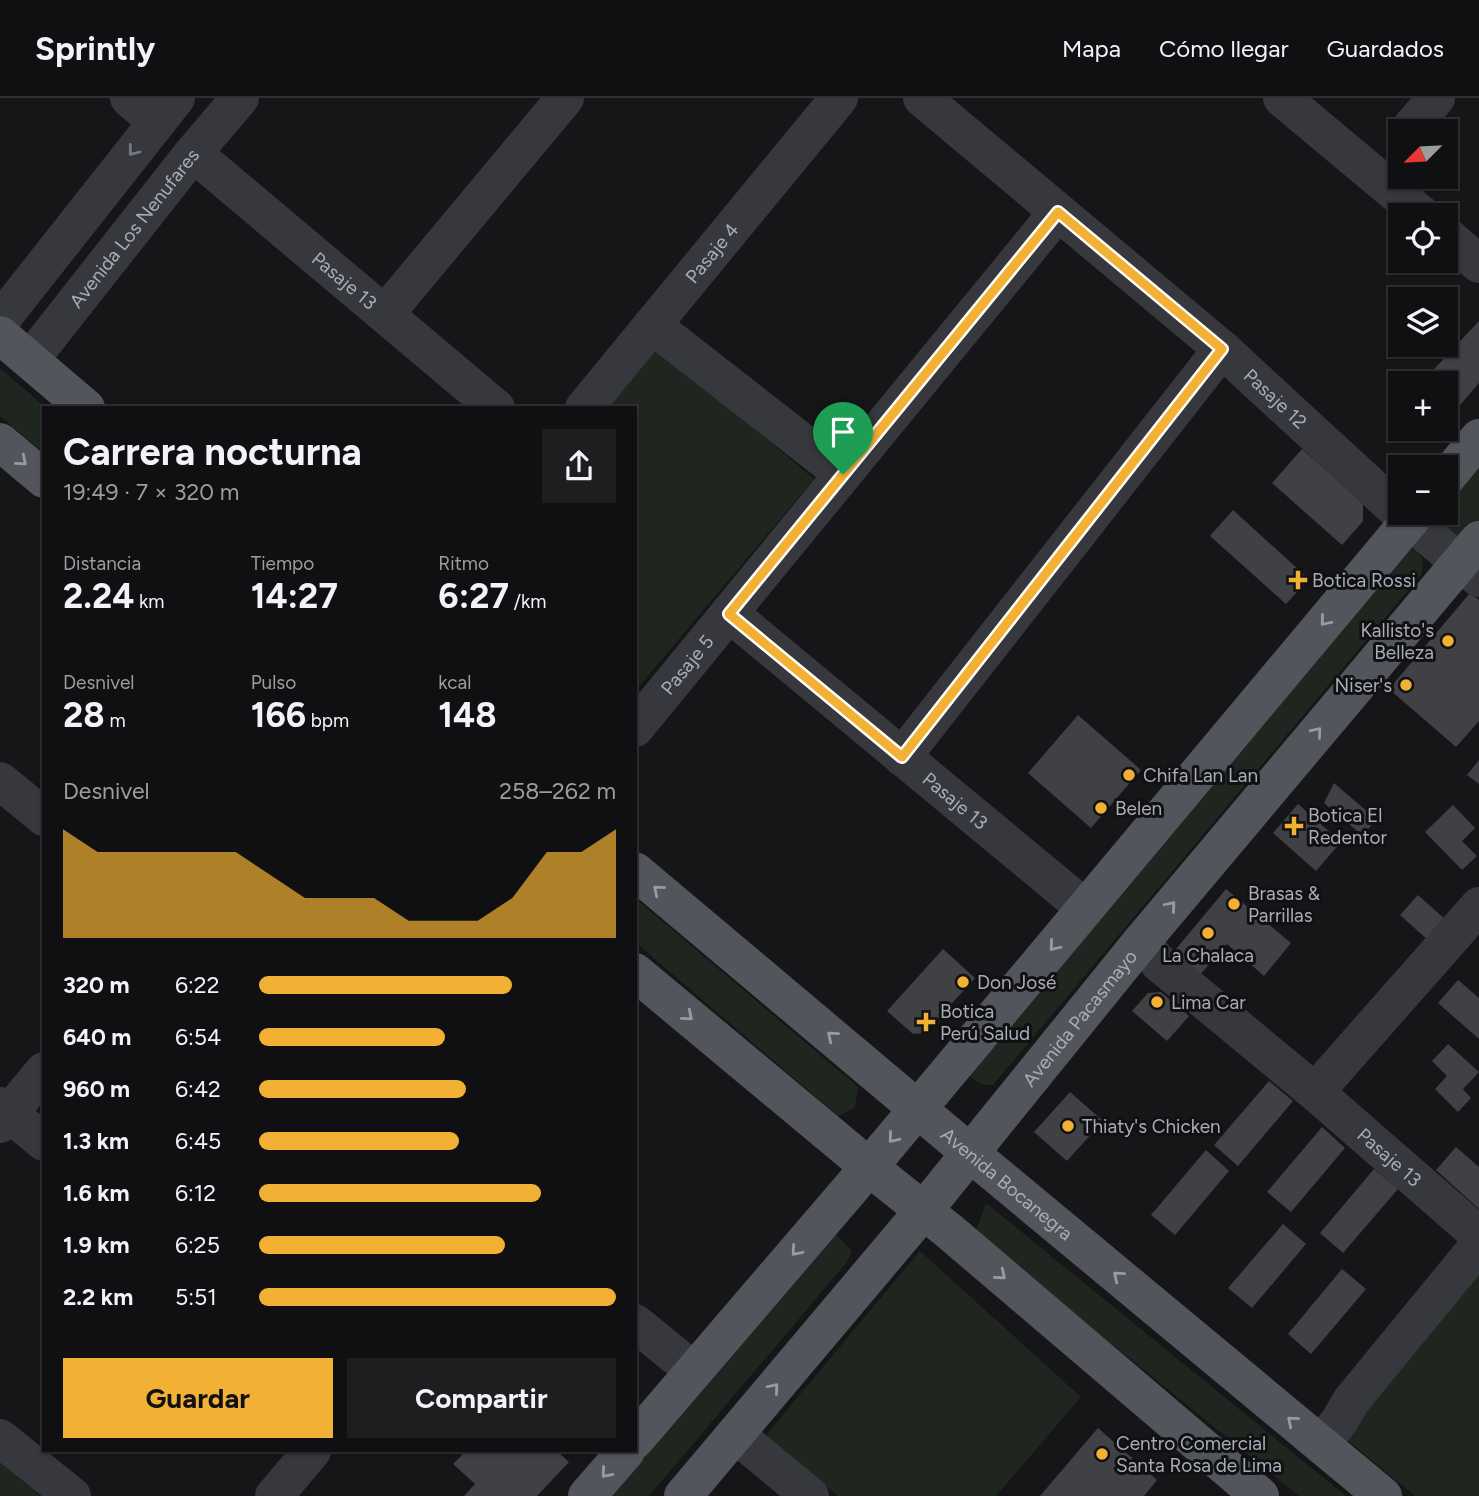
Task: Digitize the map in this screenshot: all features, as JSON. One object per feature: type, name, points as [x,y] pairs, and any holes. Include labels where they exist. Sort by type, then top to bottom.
[{"type":"main road","points":[[0,335],[84,406]]},
{"type":"main road","points":[[1458,463],[1479,438]]},
{"type":"main road","points":[[0,442],[42,477]]},
{"type":"main road","points":[[637,1438],[869,1167],[1085,908],[1398,525]]},
{"type":"main road","name":"Avenida Pacasmayo","points":[[683,1496],[924,1210],[1141,942],[1473,560]]},
{"type":"main road","name":"Avenida Bocanegra","points":[[637,873],[1383,1496]]},
{"type":"main road","points":[[637,974],[924,1210],[1260,1496]]},
{"type":"main road","points":[[587,1496],[625,1452]]},
{"type":"street","name":"Avenida Los Nenufares","points":[[30,360],[193,153],[240,98]]},
{"type":"street","points":[[385,314],[565,98]]},
{"type":"street","name":"Pasaje 4","points":[[586,406],[839,98]]},
{"type":"street","name":"Pasaje 12","points":[[922,98],[1222,349],[1388,499]]},
{"type":"street","points":[[1282,98],[1407,203]]},
{"type":"street","points":[[1418,119],[1436,98]]},
{"type":"street","points":[[0,320],[154,106]]},
{"type":"street","name":"Pasaje 13","points":[[193,153],[494,406]]},
{"type":"street","points":[[1372,174],[1388,155]]},
{"type":"street","name":"Pasaje 5","points":[[637,726],[1058,212]]},
{"type":"street","points":[[1458,246],[1479,264]]},
{"type":"street","points":[[652,325],[843,474]]},
{"type":"street","points":[[902,757],[1222,349]]},
{"type":"street","name":"Pasaje 12","points":[[1421,525],[1473,560]]},
{"type":"street","name":"Pasaje 13","points":[[729,614],[1085,908]]},
{"type":"street","points":[[0,780],[42,815]]},
{"type":"street","points":[[1315,1092],[1479,906]]},
{"type":"street","name":"Pasaje 13","points":[[1141,942],[1160,963],[1315,1092],[1479,1236]]},
{"type":"street","points":[[42,1073],[3,1115],[42,1141]]},
{"type":"street","points":[[1321,1445],[1351,1401],[1479,1245]]},
{"type":"street","points":[[637,1325],[694,1371]]},
{"type":"street","points":[[735,1434],[810,1496]]},
{"type":"street","points":[[0,1438],[72,1496]]},
{"type":"street","points":[[274,1496],[311,1452]]},
{"type":"shaded area","points":[[658,347],[814,479],[637,689],[637,406],[609,406]]},
{"type":"shaded area","points":[[0,368],[44,406],[42,451],[0,416]]},
{"type":"shaded area","points":[[1479,438],[1479,540],[1460,562],[1427,525],[1458,525],[1458,463]]},
{"type":"shaded area","points":[[1409,548],[1422,558],[1421,575],[993,1085],[975,1080],[969,1075]]},
{"type":"shaded area","points":[[637,900],[858,1087],[855,1108],[838,1116],[637,944]]},
{"type":"shaded area","points":[[986,1203],[1346,1496],[1299,1496],[975,1233]]},
{"type":"shaded area","points":[[836,1234],[852,1251],[847,1262],[649,1496],[605,1496]]},
{"type":"shaded area","points":[[920,1251],[1081,1397],[996,1496],[838,1496],[766,1435]]},
{"type":"shaded area","points":[[1479,1268],[1479,1496],[1415,1496],[1340,1434]]},
{"type":"shaded area","points":[[0,1462],[40,1496],[0,1496]]},
{"type":"building","points":[[1479,321],[1479,383],[1458,408],[1458,371],[1432,371],[1445,357],[1458,357],[1458,344]]},
{"type":"building","points":[[1302,449],[1363,503],[1363,521],[1342,545],[1272,483]]},
{"type":"building","points":[[1233,510],[1309,579],[1286,604],[1210,536]]},
{"type":"building","points":[[1470,593],[1479,600],[1479,721],[1456,747],[1389,689]]},
{"type":"building","points":[[1078,715],[1141,770],[1091,828],[1028,773]]},
{"type":"building","points":[[1479,760],[1479,784],[1467,775]]},
{"type":"building","points":[[1334,783],[1376,819],[1363,836],[1324,803]]},
{"type":"building","points":[[1298,804],[1341,842],[1316,871],[1273,833]]},
{"type":"building","points":[[1453,805],[1475,828],[1462,841],[1477,856],[1462,870],[1425,832]]},
{"type":"building","points":[[1226,889],[1291,943],[1264,976],[1227,944],[1197,978],[1171,955]]},
{"type":"building","points":[[1418,895],[1447,921],[1429,941],[1400,915]]},
{"type":"building","points":[[943,949],[975,978],[925,1033],[913,1034],[887,1011]]},
{"type":"building","points":[[1458,980],[1479,998],[1479,1039],[1438,1003]]},
{"type":"building","points":[[1161,992],[1189,1016],[1167,1041],[1132,1011],[1148,993]]},
{"type":"building","points":[[1448,1044],[1479,1072],[1463,1089],[1471,1098],[1458,1112],[1435,1089],[1447,1076],[1432,1061]]},
{"type":"building","points":[[1269,1081],[1293,1101],[1238,1166],[1214,1145]]},
{"type":"building","name":"Thiaty's Chicken","points":[[1070,1092],[1103,1121],[1067,1161],[1034,1132]]},
{"type":"building","points":[[1322,1127],[1345,1148],[1291,1212],[1267,1192]]},
{"type":"building","points":[[1456,1147],[1479,1167],[1479,1209],[1436,1170]]},
{"type":"building","points":[[1206,1150],[1229,1171],[1175,1235],[1151,1215]]},
{"type":"building","points":[[1374,1169],[1398,1189],[1343,1253],[1320,1233]]},
{"type":"building","points":[[1283,1224],[1306,1244],[1252,1308],[1228,1288]]},
{"type":"building","points":[[1342,1269],[1366,1289],[1311,1354],[1288,1334]]},
{"type":"building","name":"Centro Comercial Santa Rosa de Lima","points":[[1098,1428],[1157,1480],[1144,1496],[1040,1496]]},
{"type":"building","points":[[465,1452],[558,1452],[569,1462],[537,1496],[464,1496],[475,1484],[453,1464]]},
{"type":"place","name":"Botica Rossi","points":[[1298,580]]},
{"type":"place","name":"Kallisto's Belleza","points":[[1448,641]]},
{"type":"place","name":"Niser's","points":[[1406,685]]},
{"type":"place","name":"Chifa Lan Lan","points":[[1129,775]]},
{"type":"place","name":"Belen","points":[[1101,808]]},
{"type":"place","name":"Botica El Redentor","points":[[1294,826]]},
{"type":"place","name":"Brasas & Parrillas","points":[[1234,904]]},
{"type":"place","name":"La Chalaca","points":[[1208,933]]},
{"type":"place","name":"Don José","points":[[963,982]]},
{"type":"place","name":"Lima Car","points":[[1157,1002]]},
{"type":"place","name":"Botica Perú Salud","points":[[926,1022]]},
{"type":"place","name":"Thiaty's Chicken","points":[[1068,1126]]},
{"type":"place","name":"Centro Comercial Santa Rosa de Lima","points":[[1102,1454]]},
{"type":"route","points":[[1058,212],[1222,349],[902,757],[729,614],[843,474],[1058,212]]}]
